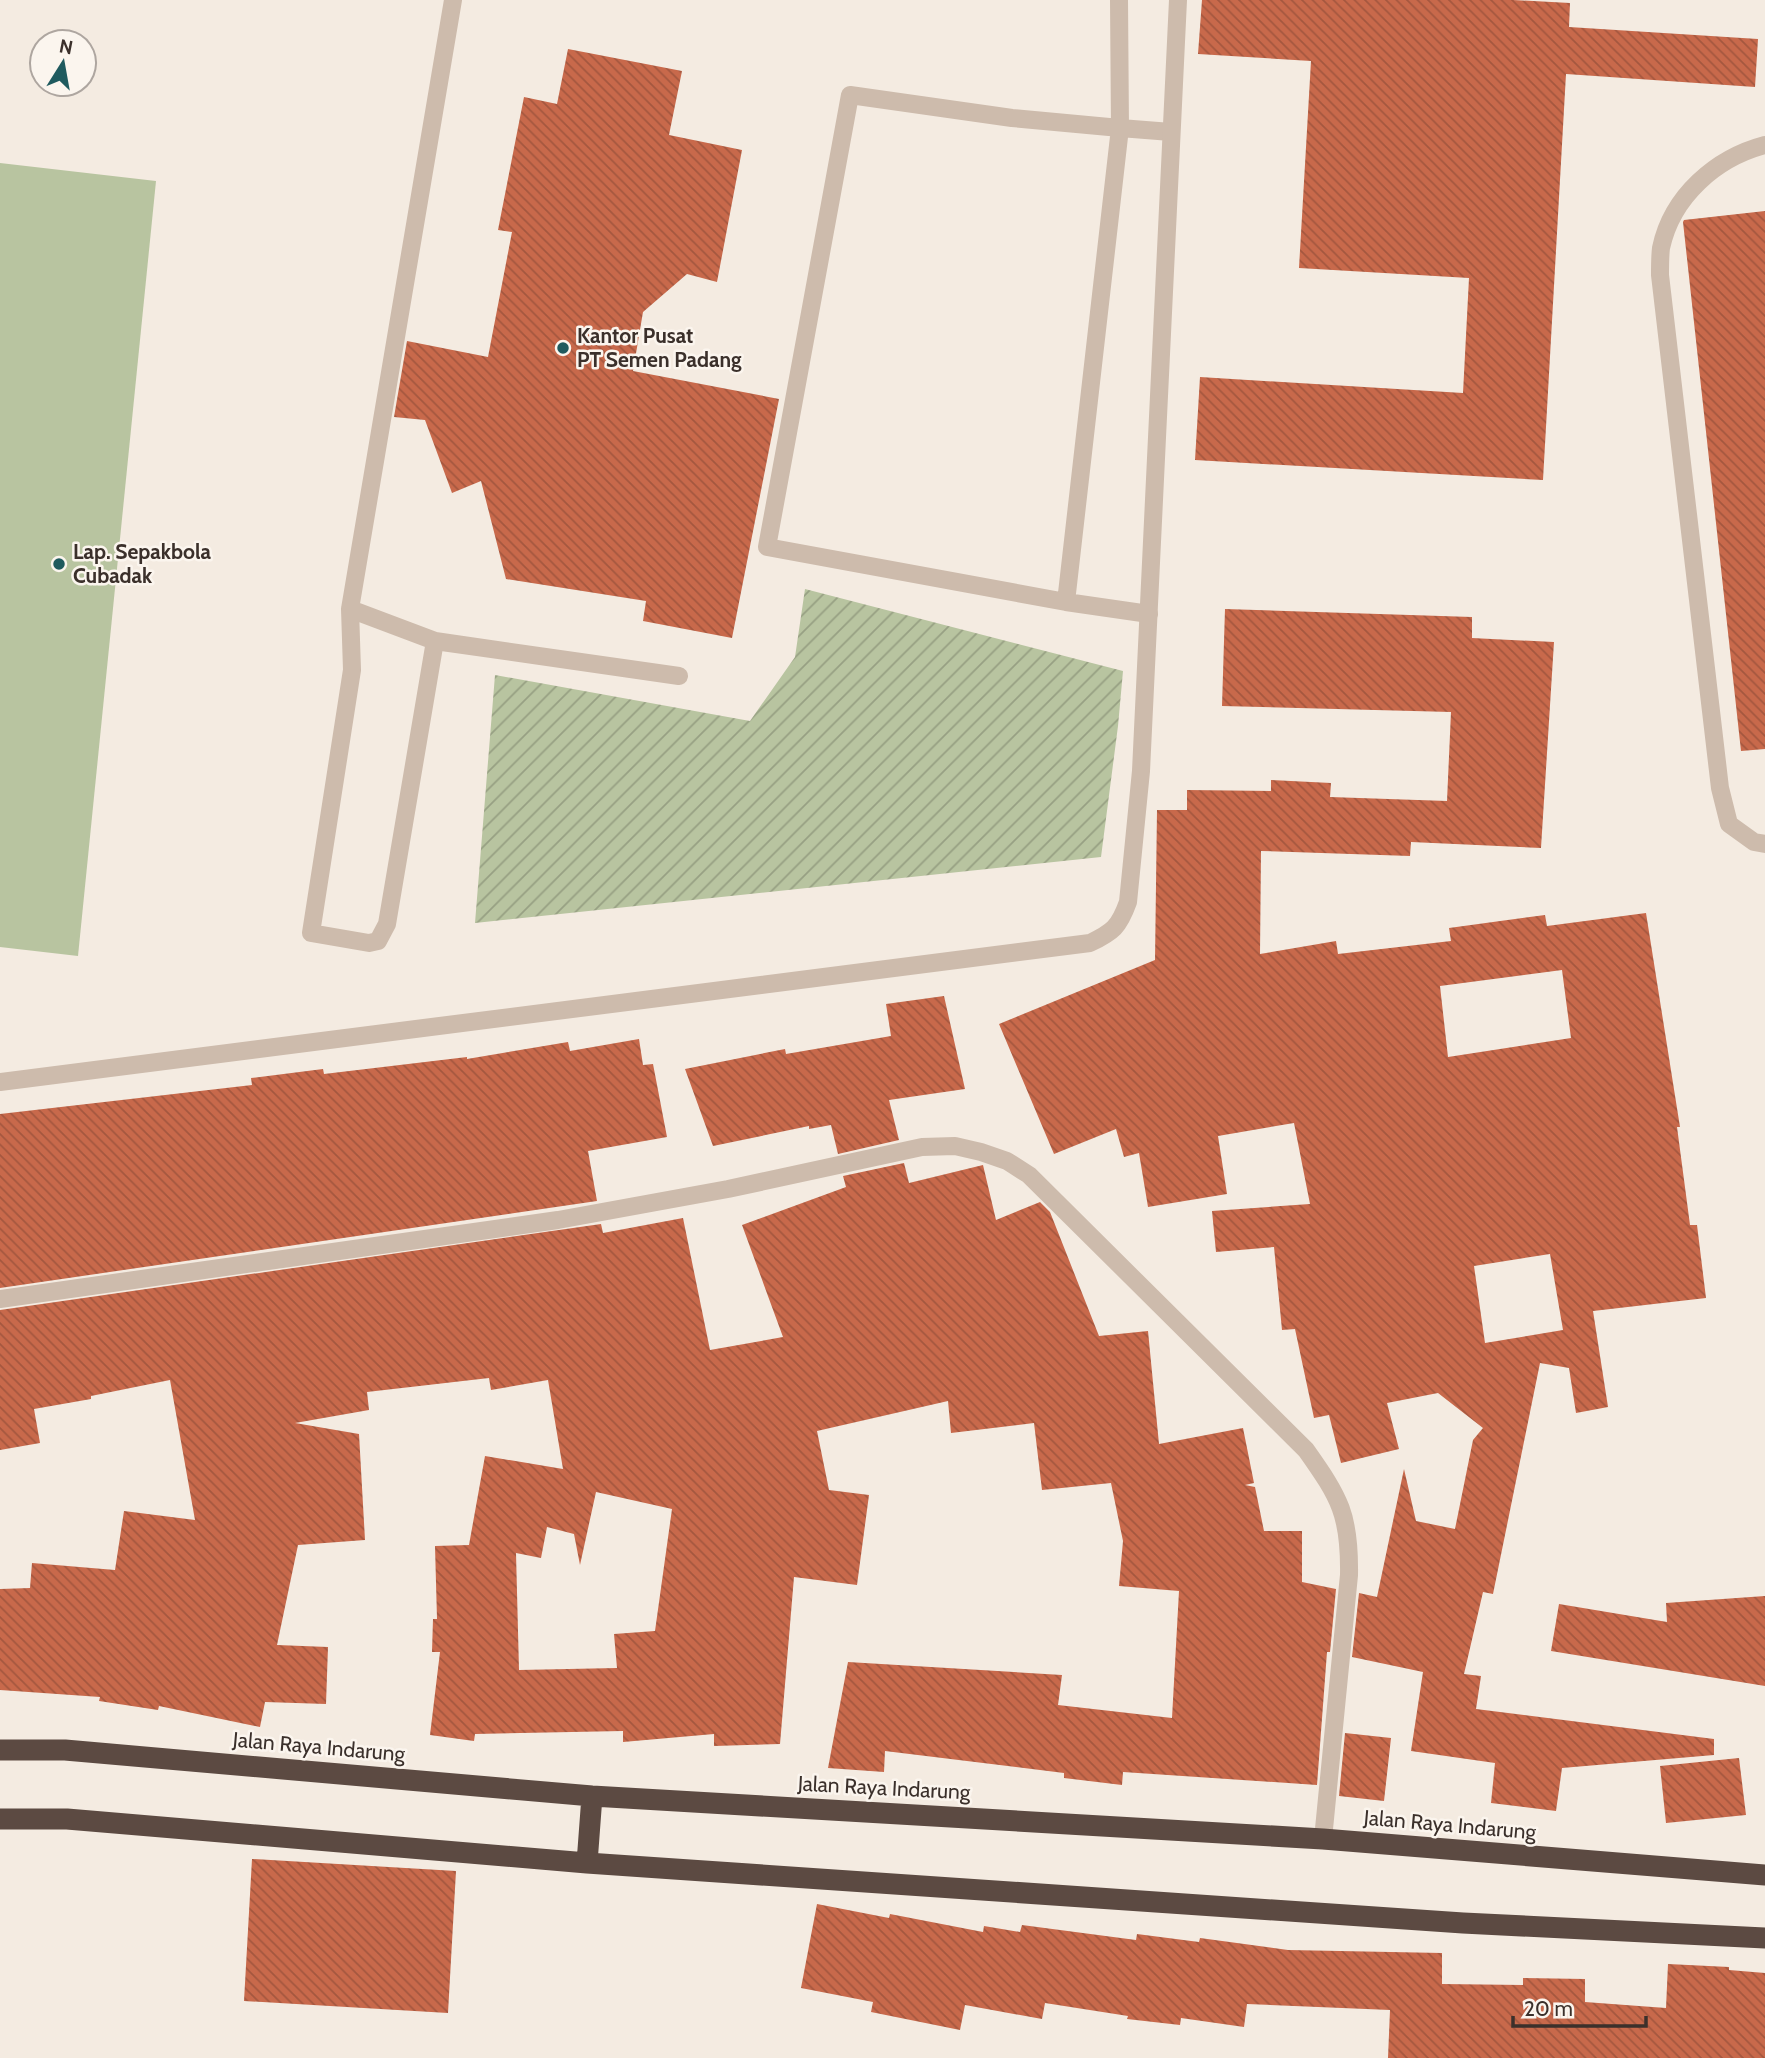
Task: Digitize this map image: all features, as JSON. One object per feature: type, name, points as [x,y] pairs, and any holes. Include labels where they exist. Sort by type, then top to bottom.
[{"type":"highway","name":"Jalan Raya Indarung","points":[[0,1750],[65,1750],[592,1796],[1323,1839],[1765,1875]]},
{"type":"highway","points":[[587,1863],[592,1796]]},
{"type":"highway","points":[[0,1819],[67,1819],[587,1863],[1463,1923],[1765,1938]]},
{"type":"street","points":[[435,641],[387,924],[378,941],[369,943],[311,933],[352,670],[350,609],[453,0]]},
{"type":"street","points":[[1066,602],[1119,128],[1119,0]]},
{"type":"street","points":[[0,1082],[1090,943],[1110,934],[1122,920],[1128,902],[1141,771],[1178,0]]},
{"type":"street","points":[[1149,614],[1066,602],[767,547],[850,95],[1012,118],[1171,132]]},
{"type":"street","points":[[1765,145],[1748,150],[1714,168],[1688,192],[1671,220],[1661,248],[1660,275],[1720,788],[1729,824],[1755,842],[1765,844]]},
{"type":"street","points":[[350,609],[435,641],[679,676]]},
{"type":"street","points":[[0,1299],[558,1220],[728,1189],[922,1147],[956,1146],[1007,1161],[1030,1175],[1306,1450],[1343,1509],[1349,1545],[1349,1575],[1323,1839]]},
{"type":"green space","name":"Lap. Sepakbola Cubadak","points":[[0,163],[156,181],[78,956],[0,947]]},
{"type":"green space","points":[[805,589],[1123,671],[1101,857],[475,923],[495,675],[750,721],[795,657]]},
{"type":"building","points":[[1202,0],[1513,0],[1570,3],[1569,27],[1758,39],[1755,87],[1566,74],[1543,480],[1195,460],[1200,377],[1463,393],[1469,278],[1299,268],[1311,61],[1198,54]]},
{"type":"building","name":"Kantor Pusat PT Semen Padang","points":[[568,49],[682,71],[669,135],[742,150],[717,282],[687,274],[643,312],[633,371],[779,399],[732,638],[643,621],[646,601],[506,579],[481,481],[452,493],[425,420],[394,417],[407,341],[488,357],[512,232],[498,230],[524,97],[557,104]]},
{"type":"building","points":[[1765,211],[1765,749],[1741,751],[1683,222]]},
{"type":"building","points":[[1225,609],[1472,617],[1472,638],[1554,642],[1541,848],[1411,842],[1410,856],[1261,851],[1260,954],[1336,941],[1338,954],[1451,941],[1449,928],[1545,915],[1547,926],[1646,913],[1680,1127],[1677,1127],[1690,1225],[1697,1225],[1706,1298],[1593,1311],[1608,1407],[1576,1413],[1569,1368],[1540,1363],[1493,1594],[1483,1592],[1464,1674],[1481,1676],[1476,1709],[1714,1739],[1714,1755],[1562,1768],[1556,1811],[1491,1803],[1495,1763],[1411,1751],[1423,1672],[1352,1657],[1359,1593],[1377,1597],[1404,1469],[1416,1521],[1455,1529],[1473,1440],[1483,1428],[1438,1393],[1387,1403],[1399,1449],[1341,1463],[1329,1415],[1314,1418],[1295,1329],[1282,1330],[1274,1247],[1216,1252],[1212,1211],[1310,1204],[1294,1123],[1218,1136],[1227,1194],[1148,1207],[1139,1153],[1124,1157],[1116,1129],[1054,1154],[999,1024],[1155,960],[1157,810],[1187,810],[1187,790],[1271,791],[1271,780],[1331,783],[1330,797],[1447,801],[1451,712],[1222,706]],"holes":[[[1562,970],[1571,1038],[1448,1057],[1440,986]],[[1550,1254],[1563,1330],[1485,1343],[1474,1266]]]},
{"type":"building","points":[[944,996],[965,1089],[889,1100],[899,1140],[838,1154],[831,1125],[809,1129],[809,1126],[713,1146],[685,1069],[785,1049],[786,1054],[891,1036],[886,1004]]},
{"type":"building","points":[[639,1039],[643,1065],[653,1064],[667,1137],[588,1151],[597,1201],[0,1288],[0,1114],[252,1085],[251,1078],[323,1069],[324,1074],[467,1059],[568,1042],[570,1051]]},
{"type":"building","points":[[904,1163],[909,1183],[983,1165],[996,1220],[1040,1202],[1050,1212],[1099,1336],[1148,1331],[1159,1444],[1243,1428],[1254,1483],[1245,1485],[1255,1487],[1264,1531],[1302,1531],[1302,1582],[1336,1589],[1330,1652],[1327,1652],[1317,1785],[1123,1772],[1122,1785],[1064,1778],[1064,1773],[885,1751],[884,1772],[828,1768],[848,1662],[1062,1675],[1058,1705],[1172,1718],[1179,1591],[1119,1586],[1123,1541],[1111,1483],[1042,1490],[1034,1423],[951,1433],[948,1401],[817,1431],[829,1490],[869,1495],[857,1585],[794,1577],[780,1744],[714,1746],[714,1734],[623,1742],[623,1731],[475,1734],[474,1741],[430,1735],[440,1652],[432,1652],[433,1619],[437,1619],[435,1546],[469,1545],[485,1456],[563,1469],[548,1380],[491,1390],[489,1378],[367,1392],[369,1410],[295,1423],[359,1434],[365,1540],[298,1545],[277,1645],[328,1647],[326,1704],[265,1702],[260,1727],[159,1706],[158,1710],[99,1701],[100,1697],[0,1690],[0,1589],[30,1588],[32,1563],[115,1570],[124,1511],[195,1520],[170,1380],[91,1396],[91,1399],[34,1409],[40,1443],[0,1450],[0,1310],[601,1224],[603,1233],[683,1218],[710,1350],[783,1337],[742,1225],[846,1187],[843,1176]],"holes":[[[596,1492],[672,1509],[655,1631],[614,1634],[617,1668],[519,1670],[516,1553],[541,1558],[547,1527],[574,1534],[580,1565]]]},
{"type":"building","points":[[1765,1596],[1765,1686],[1551,1651],[1559,1604],[1667,1622],[1666,1603]]},
{"type":"building","points":[[1345,1733],[1391,1738],[1384,1801],[1339,1796]]},
{"type":"building","points":[[1739,1758],[1746,1815],[1666,1823],[1660,1766]]},
{"type":"building","points":[[252,1859],[456,1871],[448,2013],[244,2001]]},
{"type":"building","points":[[817,1904],[889,1918],[890,1914],[983,1932],[984,1926],[1020,1932],[1022,1925],[1136,1940],[1137,1934],[1199,1942],[1200,1938],[1288,1950],[1442,1953],[1442,1984],[1523,1985],[1523,1978],[1585,1979],[1585,2002],[1666,2008],[1668,1964],[1729,1967],[1729,1970],[1765,1973],[1765,2058],[1388,2058],[1390,2010],[1247,2004],[1244,2027],[1181,2018],[1180,2025],[1127,2019],[1128,2016],[1045,2003],[1042,2019],[965,2005],[960,2030],[871,2012],[873,2002],[801,1988]]},
{"type":"place","name":"Kantor Pusat PT Semen Padang","points":[[563,348]]},
{"type":"place","name":"Lap. Sepakbola Cubadak","points":[[59,564]]}]
